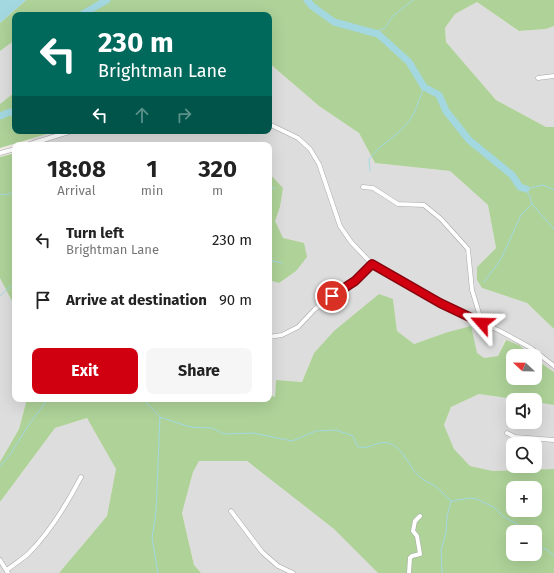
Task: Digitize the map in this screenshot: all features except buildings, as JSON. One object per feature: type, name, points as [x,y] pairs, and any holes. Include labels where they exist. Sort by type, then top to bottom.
[{"type":"street","points":[[538,78],[554,76]]},
{"type":"street","points":[[272,125],[298,138],[310,149],[319,164],[340,226],[351,242],[372,264],[440,303],[531,348],[554,366]]},
{"type":"street","points":[[37,142],[62,134]]},
{"type":"street","points":[[0,153],[12,150]]},
{"type":"street","points":[[363,187],[373,188],[398,204],[424,205],[441,219],[468,249],[472,290],[482,323]]},
{"type":"street","points":[[272,337],[282,335],[298,327],[315,309],[355,281],[372,264]]},
{"type":"street","points":[[507,433],[515,437],[554,440]]},
{"type":"street","points":[[0,560],[7,571],[28,554],[50,529],[66,506],[81,477]]},
{"type":"street","points":[[231,511],[262,552],[278,566],[293,573]]},
{"type":"street","points":[[409,573],[410,558],[420,554],[416,536],[413,531],[415,521],[420,516]]},
{"type":"shaded area","points":[[477,2],[519,31],[546,29],[554,26],[554,127],[546,127],[496,100],[446,42],[445,28],[455,14]]},
{"type":"shaded area","points":[[12,42],[12,94],[0,104],[0,51]]},
{"type":"shaded area","points":[[272,66],[319,106],[359,133],[375,163],[450,171],[488,205],[496,248],[477,267],[482,288],[527,303],[554,329],[554,372],[542,363],[542,349],[524,349],[519,345],[505,340],[498,356],[484,358],[445,333],[414,344],[397,331],[393,299],[314,353],[302,382],[276,380],[275,397],[272,396],[272,281],[279,283],[304,243],[283,239],[274,221],[280,207],[283,188],[272,176],[272,142],[32,142],[31,139],[47,134],[272,134]]},
{"type":"shaded area","points":[[0,278],[12,301],[12,402],[26,402],[19,429],[0,462]]},
{"type":"shaded area","points":[[479,394],[506,398],[506,429],[542,429],[542,403],[554,405],[554,469],[542,469],[542,437],[506,437],[506,471],[493,471],[470,466],[454,449],[444,425],[451,407]]},
{"type":"shaded area","points":[[88,418],[116,469],[107,516],[59,573],[0,573],[0,502],[55,428]]},
{"type":"shaded area","points":[[198,461],[247,461],[334,529],[378,573],[201,573],[194,565],[182,513],[193,472]]},
{"type":"green space","points":[[26,0],[554,0],[554,26],[546,29],[519,31],[477,2],[455,14],[445,28],[446,42],[496,100],[546,127],[554,127],[554,329],[527,303],[482,288],[477,280],[477,267],[496,248],[488,205],[450,171],[375,163],[359,133],[319,106],[272,66],[272,12],[12,12]]},
{"type":"green space","points":[[12,12],[12,42],[0,51],[0,23]]},
{"type":"green space","points":[[12,94],[12,134],[47,134],[20,142],[12,142],[12,144],[0,148],[0,104]]},
{"type":"green space","points":[[12,154],[12,301],[0,278],[0,157]]},
{"type":"green space","points":[[272,176],[283,188],[280,207],[275,221],[283,238],[304,243],[307,257],[296,271],[279,283],[272,281]]},
{"type":"green space","points":[[379,294],[393,299],[397,331],[414,344],[471,326],[477,353],[484,358],[498,356],[506,340],[519,345],[524,349],[506,349],[506,385],[542,385],[542,364],[554,372],[554,405],[542,403],[542,393],[506,393],[506,398],[479,394],[451,407],[444,425],[454,449],[470,466],[493,471],[506,471],[506,473],[542,473],[542,469],[554,469],[554,573],[378,573],[334,529],[247,461],[199,461],[193,472],[182,513],[194,565],[201,573],[59,573],[107,516],[116,469],[87,418],[55,428],[0,502],[0,462],[19,429],[26,402],[272,402],[272,396],[275,397],[276,380],[302,382],[314,353],[334,331]]},
{"type":"water","points":[[0,0],[26,0],[12,12],[0,23]]},
{"type":"waterway","points":[[86,12],[107,0]]},
{"type":"waterway","points":[[307,0],[312,6],[334,22],[378,34],[409,62],[424,87],[439,95],[446,111],[469,140],[512,175],[520,187],[526,189]]},
{"type":"waterway","points":[[373,33],[385,28],[392,17],[413,0]]},
{"type":"waterway","points":[[370,171],[369,159],[410,120],[424,87]]},
{"type":"waterway","points":[[0,116],[10,112],[12,113]]},
{"type":"waterway","points":[[554,190],[543,185],[526,189],[532,204],[554,229]]},
{"type":"waterway","points":[[0,194],[6,195],[12,193]]},
{"type":"waterway","points":[[484,282],[501,259],[521,215],[532,204]]},
{"type":"waterway","points":[[272,261],[282,263]]},
{"type":"waterway","points":[[0,296],[12,285]]},
{"type":"waterway","points":[[0,466],[9,456],[30,423],[46,402]]},
{"type":"waterway","points":[[146,402],[160,417],[156,512],[152,538],[158,573]]},
{"type":"waterway","points":[[160,417],[190,427],[212,428],[224,434],[253,433],[292,441],[316,431],[336,430],[353,436],[357,446],[366,447],[379,443],[388,443],[393,445],[401,451],[419,476],[435,486],[451,501],[447,517],[446,532],[441,550],[442,573]]},
{"type":"waterway","points":[[451,501],[470,498],[477,499],[495,508],[504,517],[519,525]]},
{"type":"waterway","points":[[542,549],[546,549],[554,556]]},
{"type":"route","points":[[332,296],[355,281],[372,264],[440,303],[482,323]]}]
